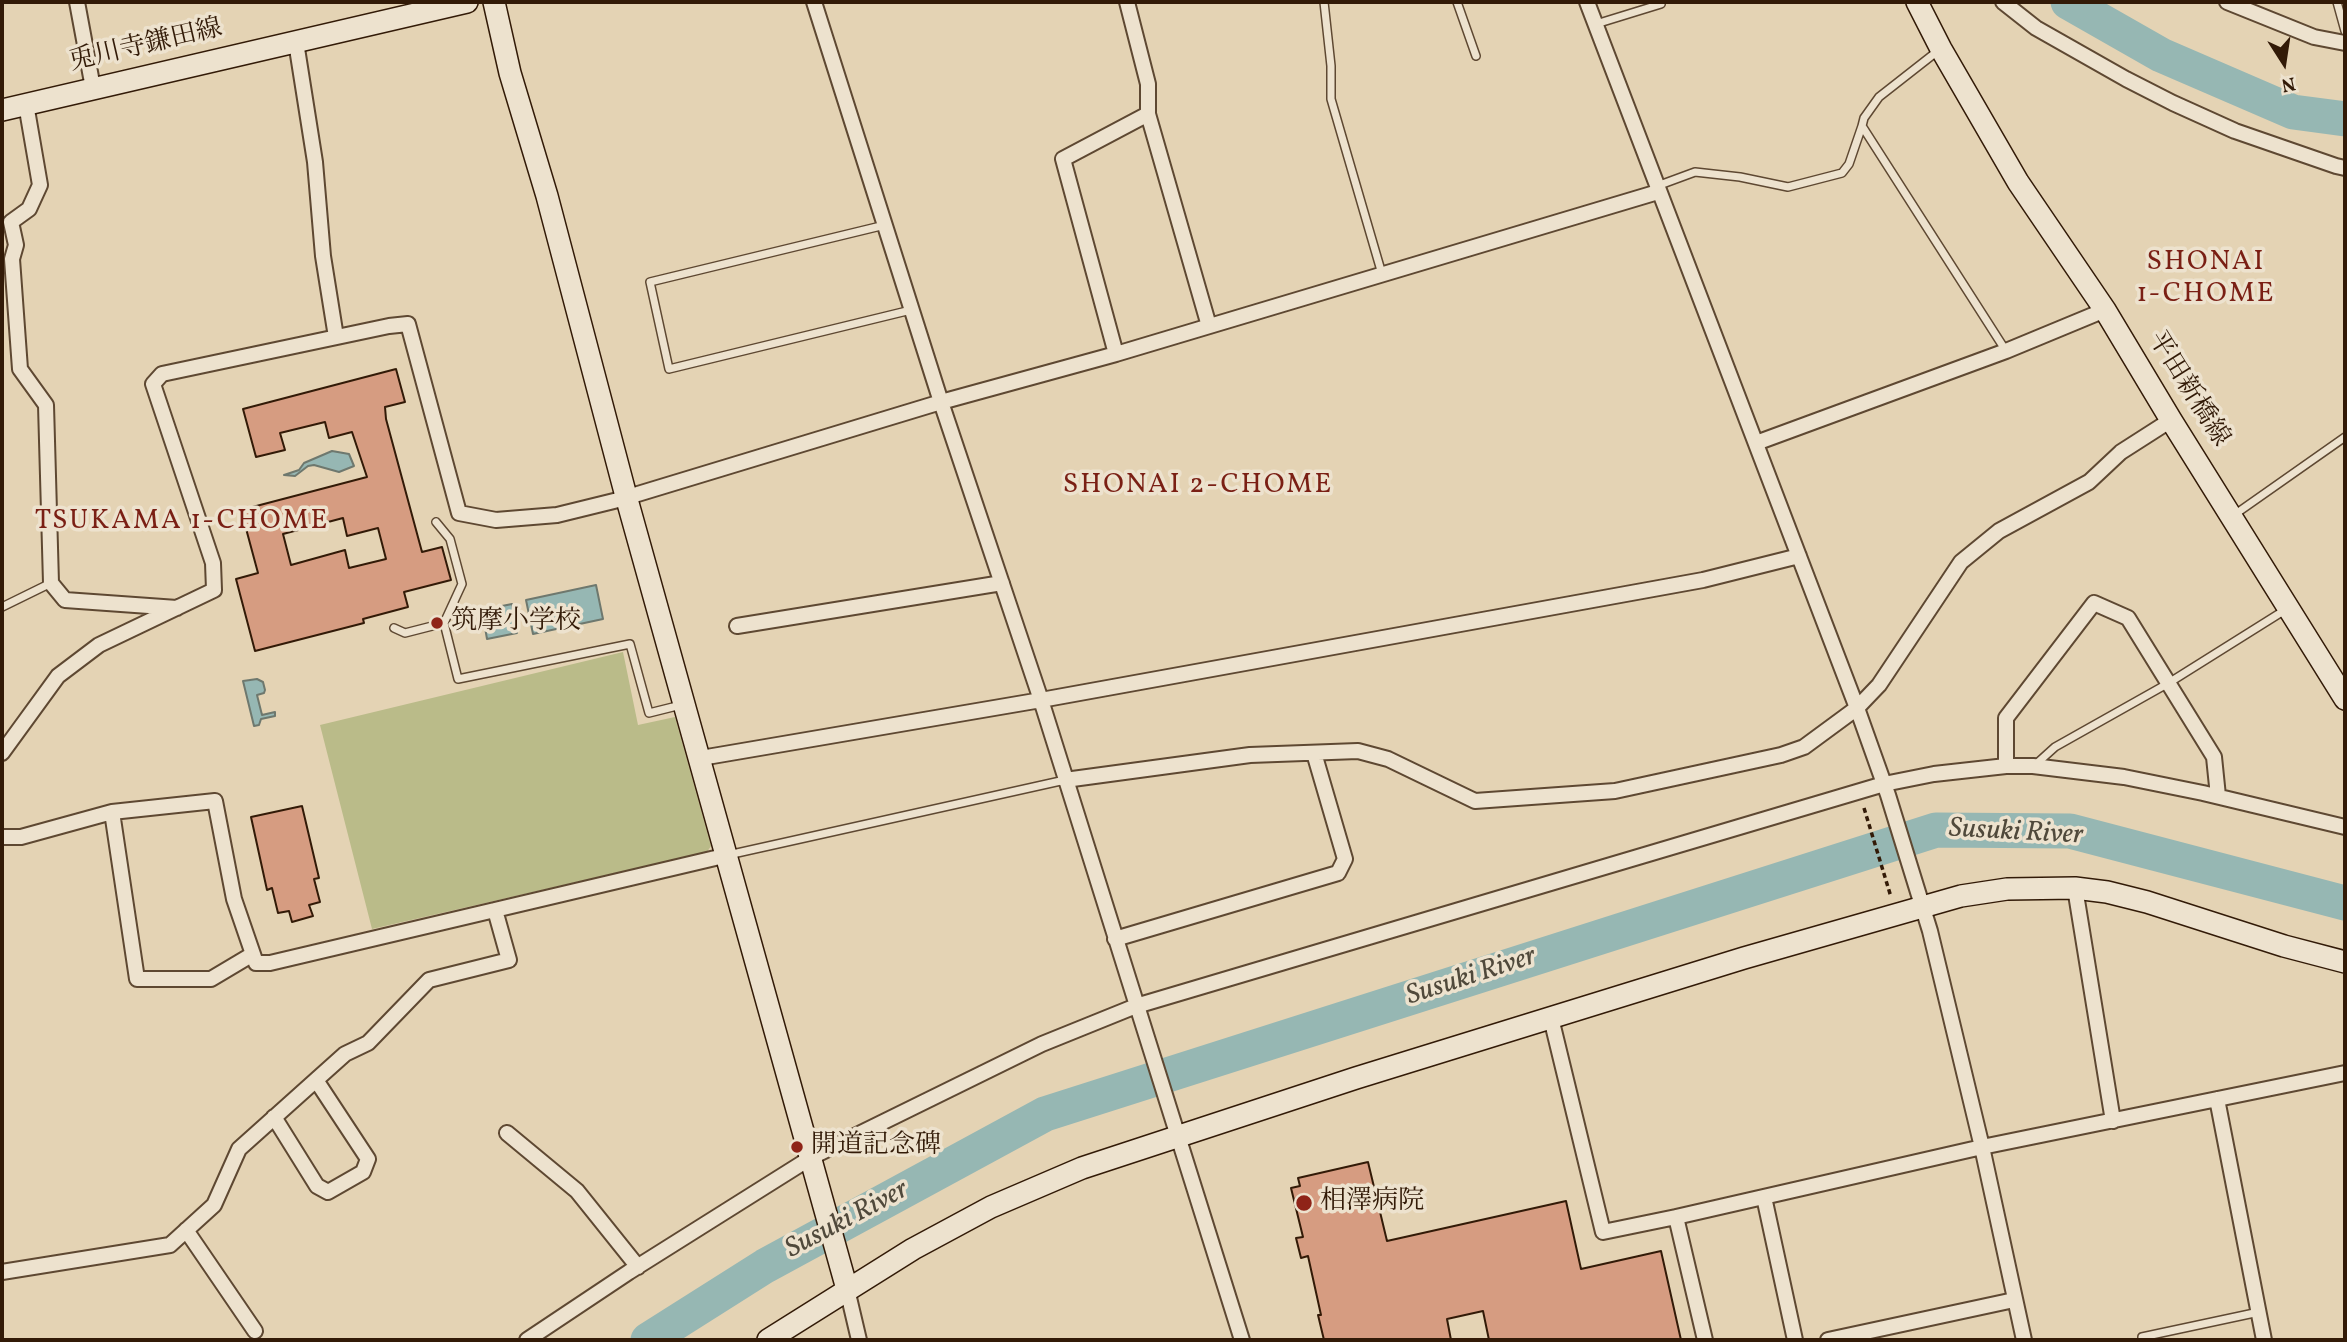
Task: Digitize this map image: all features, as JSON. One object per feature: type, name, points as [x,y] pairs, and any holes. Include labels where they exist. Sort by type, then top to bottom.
[{"type":"street","points":[[77,2],[93,88]]},
{"type":"street","name":"兎川寺鎌田線","points":[[2,110],[467,2]]},
{"type":"street","points":[[494,2],[510,73],[547,195],[626,496],[813,1162],[859,1340]]},
{"type":"street","points":[[814,2],[941,402],[1041,700],[1242,1340]]},
{"type":"street","points":[[1127,2],[1148,84],[1148,114],[1209,326]]},
{"type":"street","points":[[1587,2],[1886,790],[1920,897],[1982,1147],[2024,1340]]},
{"type":"street","name":"平田新橋線","points":[[1917,2],[2018,182],[2105,310],[2288,608],[2342,688]]},
{"type":"street","points":[[2003,2],[2046,34],[2173,103],[2235,131],[2345,167]]},
{"type":"street","points":[[2227,2],[2314,37],[2345,43]]},
{"type":"street","points":[[296,42],[315,162],[323,256],[336,337]]},
{"type":"street","points":[[26,104],[40,185],[29,209],[11,222],[16,245],[12,258],[20,369],[46,405],[51,583],[65,600],[181,608]]},
{"type":"street","points":[[1116,354],[1063,159],[1148,114]]},
{"type":"street","points":[[2,753],[58,676],[99,645],[214,590],[213,563],[153,384],[162,374],[408,324],[459,513],[496,520],[557,515],[941,402],[1116,354],[1658,189]]},
{"type":"street","points":[[1756,443],[2006,351],[2105,310]]},
{"type":"street","points":[[1065,780],[1250,755],[1359,751],[1388,759],[1475,801],[1615,791],[1781,755],[1804,747],[1857,708],[1879,685],[1961,562],[1999,531],[2089,482],[2121,452],[2171,420]]},
{"type":"street","points":[[701,758],[1041,700],[1703,580],[1798,556]]},
{"type":"street","points":[[737,626],[1002,583]]},
{"type":"street","points":[[2006,766],[2006,718],[2094,603],[2128,618],[2214,757],[2218,796]]},
{"type":"street","points":[[1115,939],[1338,873],[1345,859],[1314,753]]},
{"type":"street","points":[[527,1340],[638,1267],[813,1162],[1042,1044],[1138,1012],[1934,774],[2006,766],[2033,766],[2124,777],[2218,796],[2345,827]]},
{"type":"street","points":[[2,837],[21,836],[111,812],[215,801],[234,900],[256,963],[270,962],[728,855]]},
{"type":"street","points":[[111,812],[137,979],[211,979],[253,954]]},
{"type":"street","points":[[2075,888],[2112,1121]]},
{"type":"street","points":[[768,1340],[845,1282],[991,1207],[1175,1131],[1551,1018],[1920,897],[2007,889],[2075,888],[2107,892],[2345,962]]},
{"type":"street","points":[[2,1272],[170,1245],[214,1205],[239,1149],[345,1054],[368,1043],[429,980],[509,960],[495,910]]},
{"type":"street","points":[[1551,1018],[1603,1232],[1982,1147],[2345,1073]]},
{"type":"street","points":[[275,1117],[317,1186],[328,1192],[363,1172],[368,1159],[316,1080]]},
{"type":"street","points":[[2217,1099],[2264,1340]]},
{"type":"street","points":[[507,1133],[577,1191],[638,1267]]},
{"type":"street","points":[[1763,1197],[1795,1340]]},
{"type":"street","points":[[1676,1217],[1705,1340]]},
{"type":"street","points":[[186,1230],[255,1331]]},
{"type":"street","points":[[1828,1340],[2014,1300]]},
{"type":"lane","points":[[1324,2],[1331,66],[1331,99],[1382,274]]},
{"type":"lane","points":[[1457,2],[1476,57]]},
{"type":"lane","points":[[2336,2],[2345,31]]},
{"type":"lane","points":[[1596,24],[1661,4]]},
{"type":"lane","points":[[1658,189],[1695,172],[1740,177],[1788,187],[1842,173],[1849,164],[1864,118],[1879,97],[1941,49]]},
{"type":"lane","points":[[1862,126],[2006,351]]},
{"type":"lane","points":[[885,225],[650,282],[669,369],[912,310]]},
{"type":"lane","points":[[2232,516],[2345,437]]},
{"type":"lane","points":[[436,522],[450,539],[462,584],[444,623],[458,679],[630,644],[649,713],[685,705]]},
{"type":"lane","points":[[2,607],[51,583]]},
{"type":"lane","points":[[2033,766],[2055,747],[2167,684],[2288,608]]},
{"type":"lane","points":[[394,628],[405,633],[444,623]]},
{"type":"lane","points":[[728,855],[1065,780]]},
{"type":"lane","points":[[2142,1340],[2141,1337],[2259,1312]]},
{"type":"path","points":[[1862,802],[1892,899]]},
{"type":"green space","points":[[623,652],[638,725],[675,717],[711,846],[707,852],[372,929],[320,725]]},
{"type":"water","points":[[332,451],[349,454],[354,466],[339,472],[314,465],[308,466],[295,476],[284,475],[299,470],[304,463]]},
{"type":"water","points":[[596,585],[603,619],[533,634],[526,600]]},
{"type":"water","points":[[512,604],[517,633],[487,639],[482,610]]},
{"type":"water","points":[[257,679],[263,682],[265,690],[257,695],[262,715],[275,712],[275,716],[261,719],[259,725],[254,726],[243,681]]},
{"type":"building","points":[[396,369],[405,402],[385,407],[386,419],[422,552],[442,547],[451,580],[404,592],[408,607],[363,619],[364,623],[255,651],[236,579],[258,573],[241,510],[367,477],[352,432],[329,438],[325,422],[280,433],[285,450],[256,457],[243,409]],"holes":[[[343,518],[347,536],[378,528],[386,559],[349,568],[345,550],[291,565],[283,534]]]},
{"type":"building","points":[[302,806],[319,878],[314,879],[320,902],[309,905],[313,916],[292,922],[289,911],[278,913],[272,888],[267,890],[251,817]]},
{"type":"building","points":[[1368,1162],[1387,1241],[1566,1201],[1581,1269],[1661,1251],[1681,1340],[1489,1340],[1483,1311],[1447,1319],[1451,1340],[1324,1340],[1308,1256],[1301,1258],[1296,1238],[1303,1237],[1291,1188],[1300,1186],[1298,1178]]},
{"type":"waterway","points":[[2068,2],[2161,55],[2293,112],[2345,119]]},
{"type":"waterway","name":"Susuki River","points":[[648,1340],[765,1266],[1045,1114],[1936,830],[2070,831],[2345,903]]},
{"type":"place","name":"筑摩小学校","points":[[437,623]]},
{"type":"place","name":"開道記念碑","points":[[797,1147]]},
{"type":"place","name":"相澤病院","points":[[1304,1203]]},
{"type":"district","name":"SHONAI 1-CHOME","points":[[2206,280]]},
{"type":"district","name":"SHONAI 2-CHOME","points":[[1198,487]]},
{"type":"district","name":"TSUKAMA 1-CHOME","points":[[182,523]]}]
